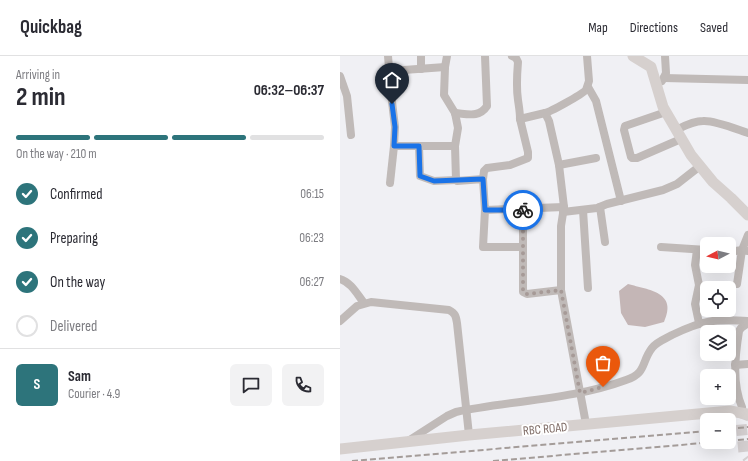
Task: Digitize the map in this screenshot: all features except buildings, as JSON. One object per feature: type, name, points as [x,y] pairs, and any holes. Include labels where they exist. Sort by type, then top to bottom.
[{"type":"street","points":[[388,56],[390,93],[395,127],[390,183]]},
{"type":"street","points":[[420,69],[421,56]]},
{"type":"street","points":[[447,56],[444,95],[455,113],[458,128],[455,146],[456,180]]},
{"type":"street","points":[[455,113],[477,114],[481,113],[487,106],[485,56]]},
{"type":"street","points":[[512,56],[516,58],[518,62],[518,101],[528,158],[510,165],[485,169],[483,174],[485,210],[483,247],[523,247]]},
{"type":"street","points":[[587,56],[589,75],[588,87],[596,101],[621,201]]},
{"type":"street","points":[[633,56],[651,67],[661,82]]},
{"type":"street","points":[[665,56],[666,73],[661,82],[661,101],[666,112],[691,155],[712,182],[748,215]]},
{"type":"street","points":[[390,71],[445,67]]},
{"type":"street","points":[[340,76],[348,102],[351,135]]},
{"type":"street","points":[[661,82],[748,80]]},
{"type":"street","points":[[520,119],[550,112],[557,106],[583,93],[588,87]]},
{"type":"street","points":[[545,112],[549,121],[559,165],[564,210],[561,246],[561,290],[586,424]]},
{"type":"street","points":[[666,112],[625,126],[624,130],[632,158],[637,158],[678,134],[692,123],[703,121],[713,122],[748,133]]},
{"type":"street","points":[[394,146],[455,146]]},
{"type":"street","points":[[419,146],[420,176],[434,181],[483,179]]},
{"type":"street","points":[[559,165],[596,158]]},
{"type":"street","points":[[485,210],[583,210],[600,207],[606,204],[663,190],[677,184],[700,166]]},
{"type":"street","points":[[600,207],[605,242]]},
{"type":"street","points":[[523,210],[522,288],[524,294],[561,290]]},
{"type":"street","points":[[583,210],[588,288]]},
{"type":"street","points":[[737,284],[748,235]]},
{"type":"street","points":[[661,247],[697,250],[695,265],[698,285],[695,304],[699,323]]},
{"type":"street","points":[[340,279],[344,280],[352,287],[364,303]]},
{"type":"street","points":[[340,321],[357,306],[371,302],[449,310],[454,313],[457,323],[469,435]]},
{"type":"street","points":[[407,441],[447,416],[466,410],[580,393],[628,380],[640,373],[653,346],[661,341],[699,323],[722,319],[748,322]]},
{"type":"street","points":[[746,407],[738,397],[736,388],[736,365],[738,332],[748,322]]},
{"type":"street","points":[[736,365],[748,364]]},
{"type":"street","name":"RBC ROAD","points":[[340,449],[407,441],[730,411],[746,407]]},
{"type":"shaded area","points":[[628,284],[652,291],[664,298],[667,304],[667,312],[664,322],[645,327],[628,325],[621,313],[619,291]]},
{"type":"tunnel","points":[[748,410],[741,423],[744,453],[748,458]]},
{"type":"railway","points":[[736,428],[748,427]]},
{"type":"railway","points":[[352,461],[700,432]]},
{"type":"railway","points":[[736,440],[748,439]]},
{"type":"railway","points":[[493,461],[700,443]]},
{"type":"way so far","points":[[523,210],[523,292],[524,294],[527,294],[561,290],[580,393],[603,387]]},
{"type":"route","points":[[392,104],[395,127],[394,146],[419,146],[420,176],[434,181],[483,179],[485,210],[523,210]]}]
